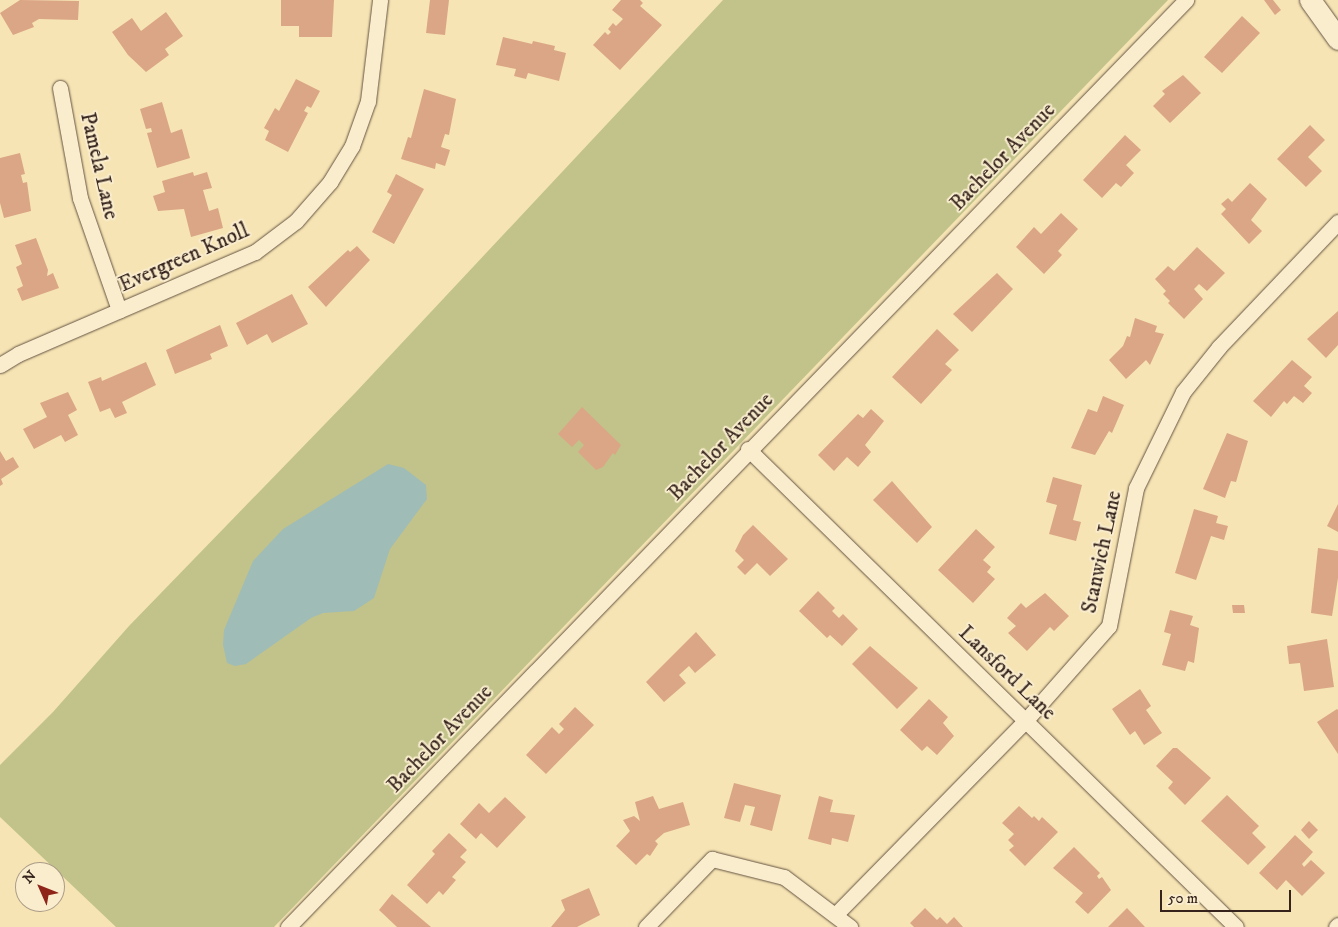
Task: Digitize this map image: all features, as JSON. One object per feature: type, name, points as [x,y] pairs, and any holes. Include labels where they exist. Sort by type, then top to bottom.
[{"type":"main road","points":[[1310,0],[1338,39]]},
{"type":"street","name":"Evergreen Knoll","points":[[0,366],[18,354],[255,252],[296,221],[330,182],[352,146],[368,101],[380,0]]},
{"type":"street","name":"Bachelor Avenue","points":[[288,927],[748,449],[1186,0]]},
{"type":"street","name":"Pamela Lane","points":[[60,88],[80,198],[119,310]]},
{"type":"street","name":"Stanwich Lane","points":[[836,914],[1026,720],[1109,626],[1136,488],[1183,392],[1219,348],[1338,222]]},
{"type":"street","name":"Lansford Lane","points":[[748,449],[1236,927]]},
{"type":"street","points":[[646,927],[712,858],[784,877],[836,914],[850,927]]},
{"type":"green space","points":[[723,0],[1168,0],[274,927],[116,927],[65,879],[65,862],[47,862],[0,817],[0,765],[53,712],[129,626],[356,392]]},
{"type":"water","points":[[388,464],[404,468],[426,485],[427,499],[390,549],[374,598],[354,611],[323,613],[311,618],[246,664],[235,666],[227,663],[223,645],[224,630],[253,561],[283,529]]},
{"type":"building","points":[[20,0],[79,1],[78,20],[39,19],[32,23],[34,27],[13,35],[0,13]]},
{"type":"building","points":[[281,0],[334,0],[332,37],[299,37],[299,26],[281,26]]},
{"type":"building","points":[[430,0],[449,0],[445,35],[426,33]]},
{"type":"building","points":[[621,0],[640,0],[643,3],[640,6],[662,25],[620,70],[593,45],[605,32],[608,35],[611,32],[608,29],[613,23],[616,26],[623,19],[612,10]]},
{"type":"building","points":[[1264,0],[1273,0],[1281,10],[1275,15]]},
{"type":"building","points":[[166,12],[183,36],[165,49],[169,55],[146,72],[128,55],[112,32],[132,18],[141,31]]},
{"type":"building","points":[[1242,16],[1260,33],[1222,73],[1204,57]]},
{"type":"building","points":[[503,37],[532,44],[533,41],[555,46],[554,50],[566,53],[559,81],[528,73],[526,79],[514,76],[516,69],[496,65]]},
{"type":"building","points":[[1183,75],[1201,93],[1170,123],[1153,106],[1165,94],[1162,91]]},
{"type":"building","points":[[296,79],[320,91],[311,108],[307,106],[304,111],[308,113],[288,152],[265,140],[269,131],[264,128],[275,108],[279,111]]},
{"type":"building","points":[[424,89],[456,99],[449,135],[445,134],[441,147],[450,150],[445,166],[436,163],[435,169],[401,159],[408,137],[411,138]]},
{"type":"building","points":[[162,102],[171,133],[182,129],[190,158],[157,168],[147,133],[152,132],[151,128],[146,129],[140,109]]},
{"type":"building","points":[[1310,125],[1325,140],[1308,157],[1322,171],[1306,187],[1277,159]]},
{"type":"building","points":[[1125,135],[1141,150],[1126,165],[1134,173],[1121,187],[1116,183],[1102,198],[1083,180]]},
{"type":"building","points":[[20,153],[25,174],[21,175],[23,183],[27,182],[31,211],[4,218],[0,203],[0,158]]},
{"type":"building","points":[[193,172],[194,176],[207,172],[212,188],[203,190],[209,211],[218,208],[223,228],[191,237],[184,209],[158,211],[153,196],[165,192],[162,181]]},
{"type":"building","points":[[396,174],[424,189],[394,244],[372,232],[392,195],[387,192]]},
{"type":"building","points":[[1250,183],[1267,199],[1251,220],[1262,231],[1249,244],[1221,214],[1226,209],[1221,204],[1228,198],[1232,202]]},
{"type":"building","points":[[1061,213],[1078,229],[1058,251],[1062,255],[1044,274],[1016,247],[1034,227],[1041,234]]},
{"type":"building","points":[[36,238],[48,270],[47,276],[53,273],[59,288],[22,301],[17,289],[23,286],[16,267],[22,264],[15,245]]},
{"type":"building","points":[[357,246],[370,260],[326,307],[308,287],[348,250],[350,252]]},
{"type":"building","points":[[1197,247],[1225,273],[1207,291],[1199,284],[1194,289],[1203,299],[1184,319],[1168,303],[1170,301],[1163,294],[1166,291],[1155,279],[1168,266],[1174,271]]},
{"type":"building","points":[[997,273],[1013,289],[972,332],[953,314]]},
{"type":"building","points":[[292,294],[308,324],[272,343],[267,334],[247,345],[236,323]]},
{"type":"building","points":[[1338,311],[1338,345],[1326,358],[1307,339]]},
{"type":"building","points":[[1135,318],[1157,326],[1155,332],[1164,334],[1150,365],[1146,360],[1126,379],[1109,360],[1123,346],[1127,336],[1130,337]]},
{"type":"building","points":[[220,325],[228,346],[210,354],[212,359],[175,374],[166,350]]},
{"type":"building","points":[[937,329],[959,350],[945,364],[952,370],[921,404],[892,377]]},
{"type":"building","points":[[1292,360],[1312,377],[1304,386],[1312,393],[1303,403],[1294,396],[1287,404],[1284,401],[1271,417],[1253,401]]},
{"type":"building","points":[[146,362],[156,385],[122,402],[127,413],[115,418],[110,408],[100,412],[88,382],[101,377],[102,381]]},
{"type":"building","points":[[68,392],[77,410],[68,415],[78,435],[65,442],[61,435],[34,449],[23,429],[47,417],[40,403]]},
{"type":"building","points":[[1103,396],[1124,405],[1112,433],[1109,431],[1095,455],[1071,448],[1088,409],[1097,412]]},
{"type":"building","points":[[582,407],[621,445],[615,455],[613,453],[603,467],[596,470],[578,452],[584,445],[579,440],[572,447],[558,434]]},
{"type":"building","points":[[871,409],[884,421],[865,445],[871,452],[858,467],[847,457],[834,471],[818,455],[858,414],[863,418]]},
{"type":"building","points":[[1227,433],[1248,441],[1236,482],[1231,481],[1225,498],[1203,489]]},
{"type":"building","points":[[0,451],[6,461],[13,457],[19,467],[1,479],[3,484],[0,486]]},
{"type":"building","points":[[1053,477],[1082,485],[1073,520],[1081,522],[1076,541],[1049,534],[1057,505],[1046,502]]},
{"type":"building","points":[[892,481],[932,527],[917,543],[873,500]]},
{"type":"building","points":[[1338,504],[1338,532],[1327,526]]},
{"type":"building","points":[[1194,509],[1218,516],[1216,523],[1228,526],[1224,540],[1211,536],[1196,580],[1175,573]]},
{"type":"building","points":[[753,525],[788,559],[770,576],[757,563],[745,575],[737,567],[744,560],[735,551],[743,535]]},
{"type":"building","points":[[976,529],[995,547],[983,560],[991,567],[987,572],[995,579],[973,603],[938,570]]},
{"type":"building","points":[[1318,548],[1338,551],[1338,578],[1332,616],[1311,613]]},
{"type":"building","points":[[818,591],[835,608],[832,611],[839,618],[843,614],[858,629],[842,646],[830,635],[827,638],[799,611]]},
{"type":"building","points":[[1045,593],[1069,616],[1054,631],[1050,627],[1027,651],[1008,633],[1016,626],[1007,618],[1021,603],[1026,608]]},
{"type":"building","points":[[1232,605],[1244,605],[1245,613],[1233,613]]},
{"type":"building","points":[[1170,610],[1193,616],[1190,625],[1199,628],[1194,663],[1188,661],[1185,671],[1162,665],[1171,634],[1164,632]]},
{"type":"building","points":[[696,632],[716,655],[695,673],[689,666],[679,675],[686,683],[664,702],[646,682]]},
{"type":"building","points":[[1327,639],[1334,687],[1304,691],[1300,663],[1289,664],[1287,646]]},
{"type":"building","points":[[870,646],[918,688],[897,709],[852,664]]},
{"type":"building","points":[[1140,689],[1151,706],[1146,710],[1162,733],[1144,745],[1135,731],[1130,735],[1112,709]]},
{"type":"building","points":[[929,699],[948,717],[943,723],[954,736],[937,755],[927,746],[922,751],[900,730]]},
{"type":"building","points":[[575,707],[594,725],[546,774],[526,755],[552,727],[559,734],[564,729],[559,724]]},
{"type":"building","points":[[1338,710],[1338,754],[1317,722]]},
{"type":"building","points":[[1173,748],[1177,748],[1211,778],[1185,805],[1168,788],[1173,782],[1156,766]]},
{"type":"building","points":[[734,783],[781,795],[772,831],[750,825],[755,807],[745,805],[740,822],[724,818]]},
{"type":"building","points":[[1227,795],[1259,826],[1252,833],[1266,847],[1248,865],[1201,821]]},
{"type":"building","points":[[653,796],[659,809],[683,802],[690,825],[664,833],[655,841],[658,844],[650,856],[647,854],[636,865],[616,846],[630,831],[623,820],[634,816],[640,821],[635,802]]},
{"type":"building","points":[[819,796],[833,800],[830,812],[855,815],[848,842],[832,838],[831,845],[808,839]]},
{"type":"building","points":[[505,797],[526,817],[497,848],[481,833],[476,839],[460,824],[479,803],[489,813]]},
{"type":"building","points":[[1019,806],[1032,818],[1034,816],[1039,821],[1042,817],[1058,832],[1025,866],[1009,850],[1014,846],[1008,840],[1014,834],[1002,823]]},
{"type":"building","points":[[1309,821],[1318,830],[1309,839],[1301,830]]},
{"type":"building","points":[[449,833],[467,850],[460,857],[466,862],[452,877],[456,880],[443,895],[439,891],[427,904],[407,885],[435,854],[432,851]]},
{"type":"building","points":[[1295,835],[1313,852],[1302,864],[1304,867],[1311,860],[1325,873],[1302,896],[1286,880],[1277,890],[1259,873]]},
{"type":"building","points":[[1074,847],[1100,873],[1097,876],[1099,879],[1102,877],[1111,890],[1088,914],[1075,902],[1083,893],[1053,868]]},
{"type":"building","points":[[589,888],[600,915],[577,927],[551,927],[565,910],[561,900]]},
{"type":"building","points":[[392,894],[431,927],[397,927],[379,910]]},
{"type":"building","points":[[925,908],[937,920],[940,917],[947,924],[954,917],[963,927],[914,927],[910,923]]},
{"type":"building","points":[[1127,908],[1145,927],[1108,927]]}]
